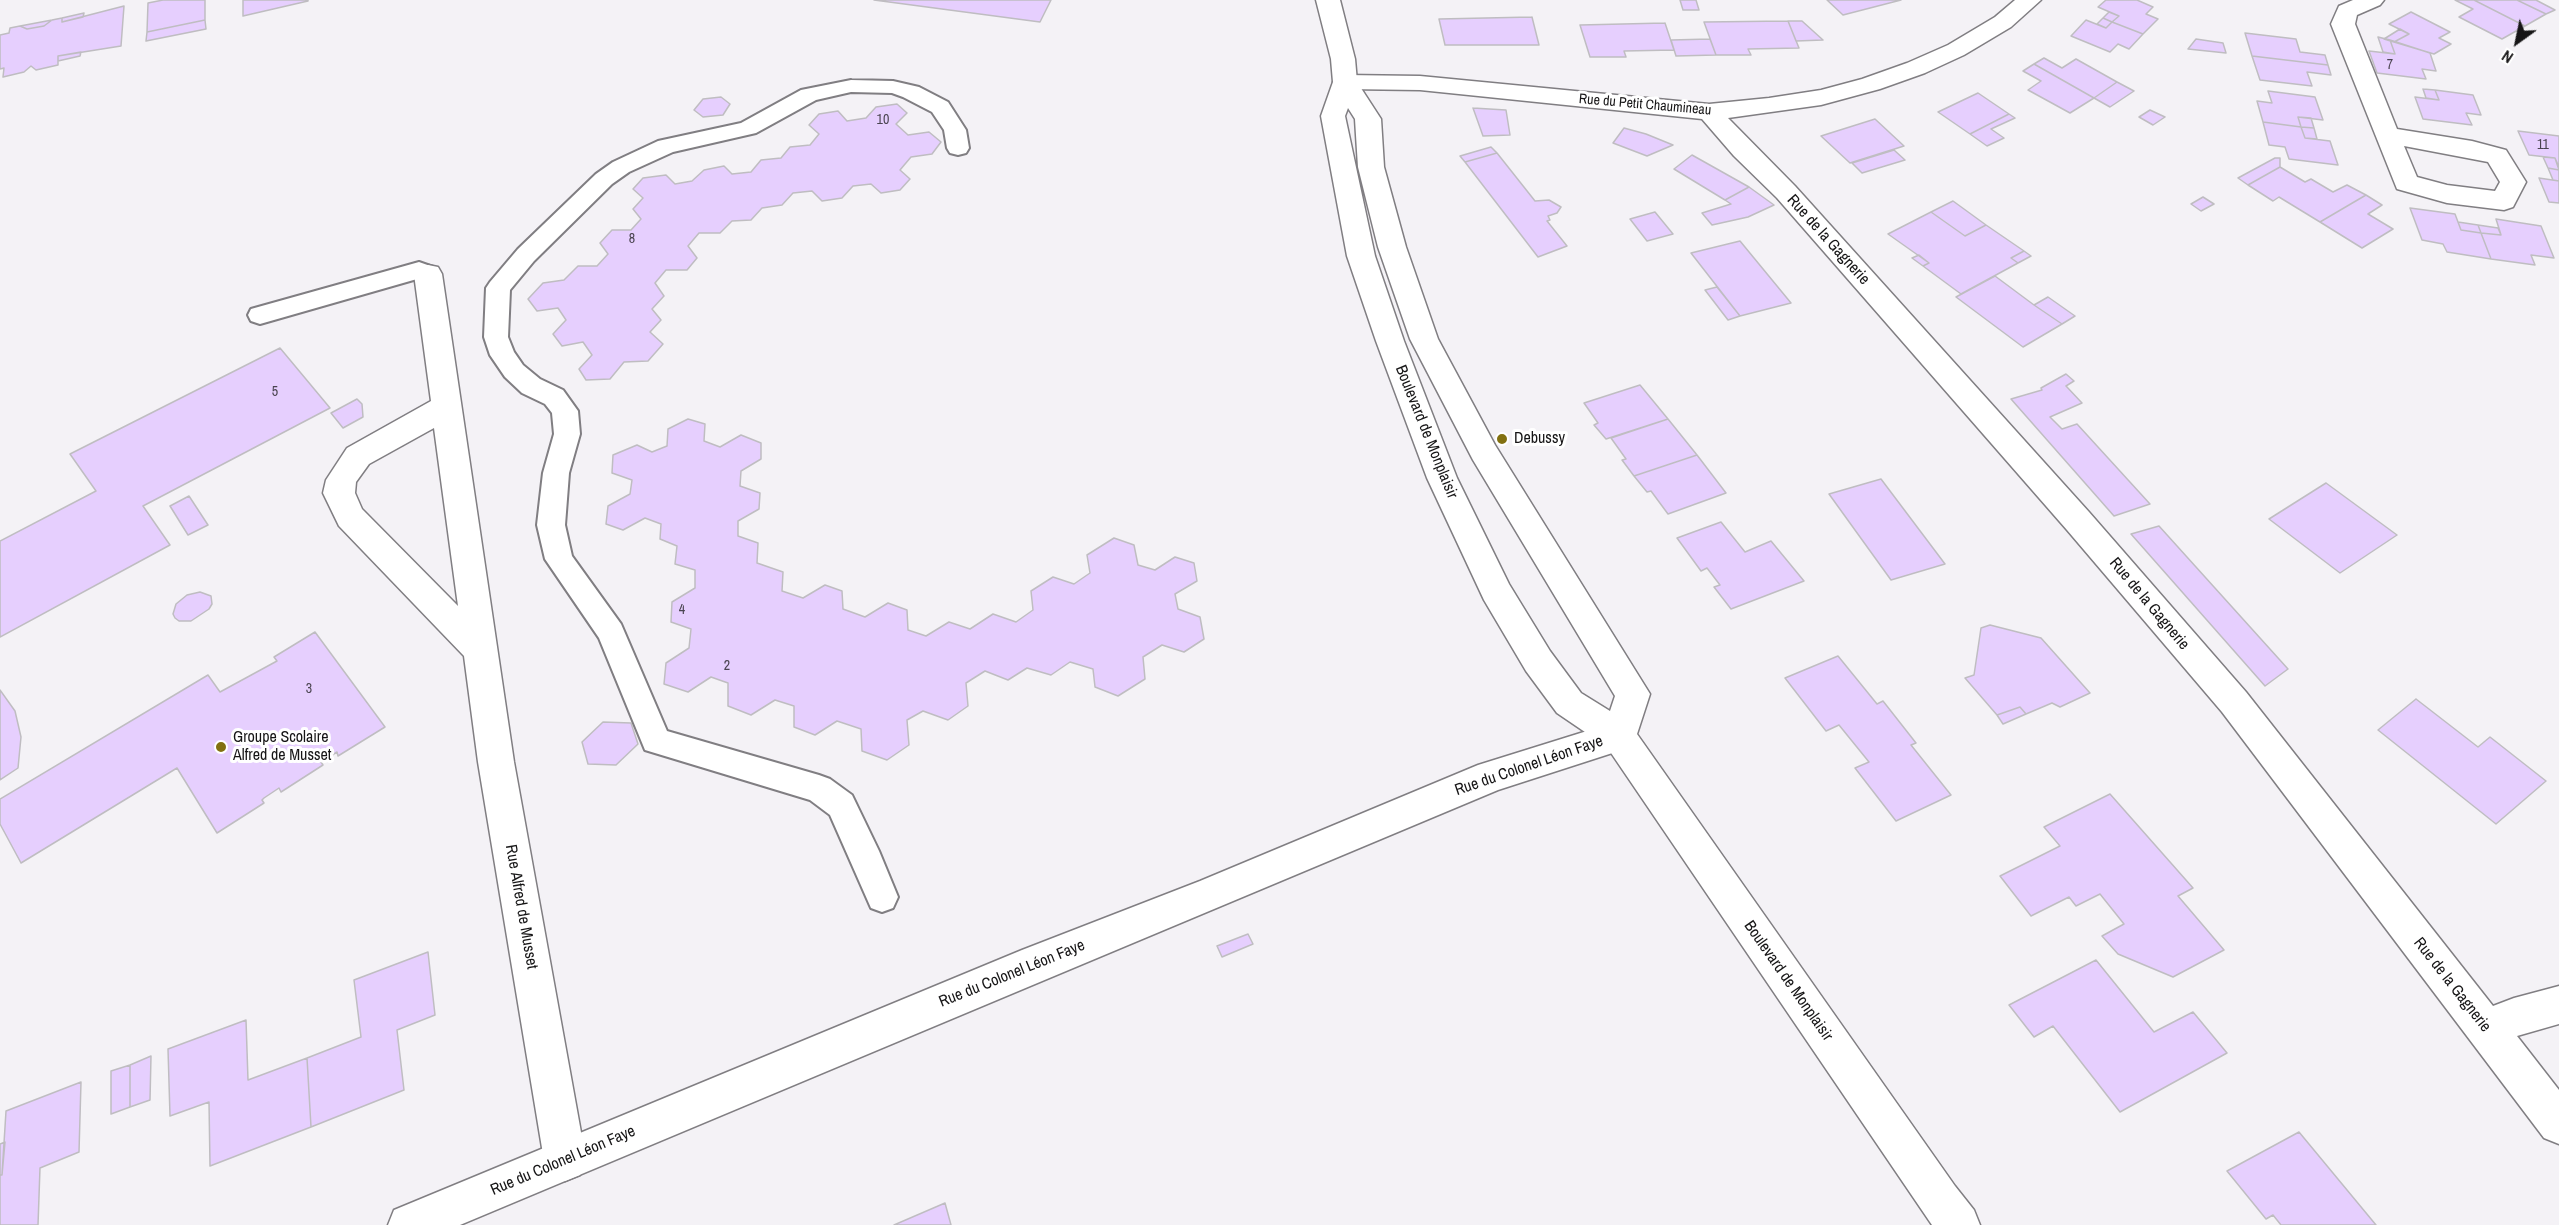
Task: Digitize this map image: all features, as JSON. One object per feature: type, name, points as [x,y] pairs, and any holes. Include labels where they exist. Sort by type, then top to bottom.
[{"type":"street","name":"Boulevard de Monplaisir","points":[[1328,0],[1343,59],[1345,82],[1333,116],[1361,256],[1442,478],[1496,591],[1538,661],[1569,703],[1619,736],[1933,1191],[1959,1225]]},
{"type":"street","name":"Rue du Petit Chaumineau","points":[[1345,82],[1420,83],[1709,112],[1769,106],[1821,97],[1878,82],[1956,50],[2003,22],[2030,0]]},
{"type":"street","points":[[2372,0],[2346,11],[2343,24],[2388,136]]},
{"type":"street","name":"Boulevard de Monplaisir","points":[[1345,82],[1368,119],[1374,181],[1392,247],[1424,339],[1484,452],[1633,694],[1619,736]]},
{"type":"street","name":"Rue de la Gagnerie","points":[[1709,112],[1743,150],[1786,192],[2078,521],[2234,702],[2559,1122]]},
{"type":"street","name":"Rue Alfred de Musset","points":[[428,274],[496,762],[565,1160]]},
{"type":"street","points":[[446,405],[358,456],[340,480],[339,493],[350,517],[482,652]]},
{"type":"street","name":"Rue du Colonel Léon Faye","points":[[409,1225],[1491,776],[1619,736]]},
{"type":"street","points":[[2487,1030],[2514,1017],[2559,1005]]},
{"type":"lane","points":[[882,897],[868,861],[841,805],[819,789],[656,741],[611,632],[559,559],[551,525],[556,473],[567,434],[565,411],[554,397],[531,386],[514,371],[502,355],[496,337],[498,288],[534,247],[604,179],[621,167],[666,146],[748,128],[809,95],[851,86],[883,86],[911,92],[940,107],[955,130],[958,148]]},
{"type":"lane","points":[[260,315],[419,270],[428,274]]},
{"type":"building","points":[[163,0],[205,0],[205,20],[147,32],[148,3]]},
{"type":"building","points":[[243,0],[308,0],[308,1],[243,16]]},
{"type":"building","points":[[874,0],[1051,0],[1040,22]]},
{"type":"building","points":[[1680,0],[1696,0],[1699,10],[1683,10]]},
{"type":"building","points":[[1827,0],[1901,0],[1843,15]]},
{"type":"building","points":[[2106,0],[2137,0],[2153,7],[2146,14],[2158,19],[2143,34],[2112,22],[2119,16],[2098,7]]},
{"type":"building","points":[[2455,0],[2474,0],[2525,26],[2502,39],[2459,17],[2473,9]]},
{"type":"building","points":[[2474,0],[2517,0],[2546,14],[2525,26]]},
{"type":"building","points":[[2517,0],[2536,0],[2555,10],[2546,14]]},
{"type":"building","points":[[124,6],[121,46],[58,56],[58,65],[36,70],[31,66],[24,72],[3,77],[4,68],[0,69],[0,35],[9,33],[10,28],[20,26],[27,29],[44,26],[52,20],[62,18],[62,22]]},
{"type":"building","points":[[2109,12],[2119,16],[2112,22],[2103,18]]},
{"type":"building","points":[[2411,12],[2450,32],[2439,38],[2451,44],[2434,54],[2394,42],[2409,34],[2389,24]]},
{"type":"building","points":[[84,13],[83,17],[62,22],[62,18]]},
{"type":"building","points":[[1532,17],[1539,45],[1445,45],[1439,19]]},
{"type":"building","points":[[2103,18],[2112,22],[2106,28],[2097,24]]},
{"type":"building","points":[[52,20],[44,26],[27,29],[20,26]]},
{"type":"building","points":[[205,20],[206,29],[146,41],[147,32]]},
{"type":"building","points":[[2086,20],[2106,28],[2112,22],[2143,34],[2129,49],[2118,44],[2110,52],[2071,36]]},
{"type":"building","points":[[1788,21],[1802,21],[1823,40],[1796,41]]},
{"type":"building","points":[[1788,21],[1799,48],[1748,49],[1751,55],[1716,55],[1704,22]]},
{"type":"building","points":[[1665,23],[1674,50],[1624,51],[1626,57],[1590,57],[1580,25]]},
{"type":"building","points":[[2400,29],[2409,34],[2394,42],[2384,39]]},
{"type":"building","points":[[2245,33],[2296,39],[2300,52],[2325,55],[2328,65],[2252,56]]},
{"type":"building","points":[[2378,37],[2390,40],[2395,54],[2383,52]]},
{"type":"building","points":[[1710,39],[1716,55],[1676,56],[1671,40]]},
{"type":"building","points":[[2196,39],[2223,43],[2226,53],[2188,49]]},
{"type":"building","points":[[2390,40],[2430,53],[2436,71],[2422,69],[2426,79],[2377,73],[2369,51],[2395,54]]},
{"type":"building","points":[[81,52],[80,56],[58,61],[58,56]]},
{"type":"building","points":[[2252,56],[2328,65],[2331,75],[2307,72],[2312,86],[2260,80]]},
{"type":"building","points":[[2044,58],[2062,68],[2076,59],[2117,82],[2094,98],[2034,64]]},
{"type":"building","points":[[2034,64],[2094,98],[2070,113],[2028,90],[2041,81],[2023,71]]},
{"type":"building","points":[[2117,82],[2134,91],[2110,107],[2094,98]]},
{"type":"building","points":[[2423,89],[2435,90],[2439,100],[2426,98]]},
{"type":"building","points":[[2435,90],[2473,95],[2481,115],[2466,113],[2472,125],[2423,119],[2415,97],[2439,100]]},
{"type":"building","points":[[2268,91],[2315,97],[2323,120],[2298,117],[2301,127],[2263,122],[2257,101],[2272,103]]},
{"type":"building","points":[[1978,93],[2009,114],[1970,134],[1938,112]]},
{"type":"building","points":[[721,97],[730,104],[723,115],[703,117],[694,110],[703,99]]},
{"type":"building","points":[[897,104],[907,113],[896,124],[908,135],[929,132],[941,142],[932,154],[911,157],[900,170],[910,179],[900,190],[881,193],[871,184],[853,186],[842,198],[822,201],[812,191],[793,193],[782,205],[762,208],[751,220],[732,221],[720,233],[699,233],[688,246],[697,258],[687,270],[666,270],[655,283],[664,296],[652,309],[661,320],[650,332],[663,344],[648,361],[624,362],[610,379],[586,380],[579,369],[592,355],[583,342],[562,346],[553,334],[566,320],[558,308],[537,311],[528,299],[543,283],[564,280],[578,266],[597,266],[608,254],[600,243],[612,230],[631,230],[641,219],[633,209],[643,198],[633,189],[643,178],[666,175],[675,184],[692,181],[704,170],[724,166],[732,174],[751,172],[761,160],[781,158],[790,147],[810,145],[819,134],[809,125],[819,114],[838,111],[847,121],[866,118],[876,107]]},
{"type":"building","points":[[1473,108],[1506,110],[1510,135],[1483,136]]},
{"type":"building","points":[[2150,110],[2165,117],[2153,125],[2139,117]]},
{"type":"building","points":[[2009,114],[2015,118],[1991,129],[2004,138],[1987,146],[1970,134]]},
{"type":"building","points":[[2298,117],[2311,118],[2314,128],[2301,127]]},
{"type":"building","points":[[1875,119],[1904,146],[1850,163],[1821,136]]},
{"type":"building","points":[[2263,122],[2301,127],[2305,138],[2330,141],[2338,165],[2289,159],[2285,147],[2269,145]]},
{"type":"building","points":[[2301,127],[2314,128],[2317,139],[2305,138]]},
{"type":"building","points":[[1624,128],[1673,145],[1647,156],[1613,143]]},
{"type":"building","points":[[2518,131],[2559,136],[2559,167],[2555,158],[2529,155]]},
{"type":"building","points":[[1491,147],[1497,153],[1465,162],[1460,156]]},
{"type":"building","points":[[1894,150],[1905,160],[1862,173],[1852,163]]},
{"type":"building","points":[[1497,153],[1535,201],[1549,200],[1561,207],[1557,213],[1548,216],[1550,220],[1547,221],[1567,246],[1538,257],[1465,162]]},
{"type":"building","points":[[1692,155],[1749,187],[1725,200],[1674,169]]},
{"type":"building","points":[[2543,157],[2555,158],[2559,170],[2548,168]]},
{"type":"building","points":[[2275,158],[2280,158],[2280,167],[2248,185],[2238,178]]},
{"type":"building","points":[[2280,167],[2305,182],[2311,179],[2333,192],[2347,185],[2366,195],[2320,222],[2279,197],[2273,201],[2248,185]]},
{"type":"building","points":[[2548,168],[2559,170],[2559,181],[2553,180]]},
{"type":"building","points":[[2539,178],[2559,181],[2559,203],[2549,202]]},
{"type":"building","points":[[1749,187],[1774,205],[1748,217],[1712,225],[1702,213],[1731,204],[1725,200]]},
{"type":"building","points":[[2366,195],[2382,205],[2368,214],[2393,229],[2362,248],[2320,222]]},
{"type":"building","points":[[2203,197],[2214,204],[2201,211],[2191,204]]},
{"type":"building","points":[[1953,201],[1986,225],[1965,236],[1931,212]]},
{"type":"building","points":[[2410,208],[2455,214],[2461,230],[2481,233],[2491,259],[2447,252],[2443,244],[2422,240]]},
{"type":"building","points":[[1655,212],[1673,234],[1647,241],[1630,219]]},
{"type":"building","points":[[1931,212],[1965,236],[1986,225],[2024,251],[2011,258],[2018,263],[1961,294],[1923,266],[1929,263],[1888,234]]},
{"type":"building","points":[[2496,219],[2541,226],[2554,258],[2531,255],[2535,265],[2491,259],[2481,233],[2501,235]]},
{"type":"building","points":[[2458,222],[2478,225],[2481,233],[2461,230]]},
{"type":"building","points":[[2478,225],[2498,228],[2501,235],[2481,233]]},
{"type":"building","points":[[1740,241],[1791,303],[1740,316],[1691,253]]},
{"type":"building","points":[[2024,251],[2031,256],[2018,263],[2011,258]]},
{"type":"building","points":[[1919,255],[1929,263],[1923,266],[1912,258]]},
{"type":"building","points":[[1995,276],[2062,324],[2023,347],[1956,297]]},
{"type":"building","points":[[1717,287],[1740,316],[1728,320],[1705,290]]},
{"type":"building","points":[[2048,297],[2075,316],[2062,324],[2034,305]]},
{"type":"building","points":[[280,348],[330,408],[143,506],[170,545],[0,637],[0,541],[96,491],[70,454]]},
{"type":"building","points":[[2066,374],[2074,381],[2066,386],[2082,403],[2050,417],[2062,429],[2077,424],[2150,504],[2114,516],[2011,399],[2042,390],[2041,388]]},
{"type":"building","points":[[1640,385],[1668,419],[1606,439],[1594,425],[1598,423],[1584,403]]},
{"type":"building","points":[[357,399],[362,404],[363,417],[343,428],[331,413]]},
{"type":"building","points":[[688,419],[705,424],[704,441],[720,447],[741,435],[761,443],[761,459],[741,471],[740,486],[760,493],[759,509],[738,521],[738,536],[758,543],[757,563],[783,572],[782,591],[803,598],[825,585],[842,591],[843,609],[865,617],[888,603],[907,610],[908,630],[926,636],[949,622],[970,629],[993,614],[1016,622],[1033,610],[1031,591],[1053,577],[1074,584],[1090,573],[1087,555],[1114,538],[1134,545],[1138,565],[1155,570],[1175,557],[1194,563],[1197,581],[1175,594],[1178,609],[1200,617],[1204,639],[1184,652],[1162,645],[1143,657],[1145,679],[1118,696],[1095,687],[1093,669],[1070,662],[1051,675],[1027,668],[1008,680],[985,671],[966,683],[968,706],[948,720],[923,711],[907,720],[909,745],[887,760],[862,751],[861,729],[837,721],[815,735],[794,727],[794,706],[775,700],[751,715],[728,706],[728,683],[711,677],[688,692],[664,684],[666,663],[689,648],[691,629],[671,622],[672,602],[695,588],[695,570],[675,564],[677,546],[660,539],[661,524],[645,518],[623,530],[606,524],[608,506],[630,494],[632,480],[612,473],[613,455],[637,445],[652,452],[667,446],[668,429]]},
{"type":"building","points":[[1668,419],[1697,455],[1634,476],[1622,460],[1626,459],[1611,438]]},
{"type":"building","points":[[1697,455],[1726,493],[1668,514],[1651,491],[1647,492],[1634,476]]},
{"type":"building","points":[[1881,479],[1945,564],[1891,580],[1829,494]]},
{"type":"building","points":[[2326,483],[2397,535],[2340,573],[2269,519]]},
{"type":"building","points":[[189,496],[208,525],[188,535],[170,506]]},
{"type":"building","points":[[1721,522],[1745,552],[1771,541],[1804,581],[1731,609],[1714,587],[1720,585],[1707,568],[1701,571],[1677,538]]},
{"type":"building","points":[[2159,526],[2288,669],[2265,686],[2131,534]]},
{"type":"building","points":[[200,592],[211,596],[212,604],[209,609],[191,621],[179,621],[175,618],[173,614],[176,604],[187,595]]},
{"type":"building","points":[[1990,625],[2041,638],[2090,693],[2060,707],[2052,703],[2026,714],[2020,707],[1997,715],[1965,678],[1974,675],[1981,628]]},
{"type":"building","name":"Groupe Scolaire Alfred de Musset","points":[[315,632],[385,727],[338,756],[337,752],[321,762],[323,765],[281,792],[279,788],[262,800],[264,803],[217,833],[177,768],[21,863],[0,824],[0,799],[208,675],[220,692],[277,661],[274,657]]},
{"type":"building","points":[[1838,656],[1877,704],[1883,701],[1916,743],[1911,745],[1951,795],[1896,821],[1855,768],[1869,762],[1839,725],[1826,731],[1785,678]]},
{"type":"building","points":[[0,690],[15,711],[21,737],[18,768],[0,780]]},
{"type":"building","points":[[2416,699],[2478,747],[2490,737],[2546,781],[2496,824],[2378,730]]},
{"type":"building","points":[[2020,707],[2026,714],[2003,724],[1997,715]]},
{"type":"building","points":[[603,722],[631,723],[638,744],[616,765],[588,764],[582,742]]},
{"type":"building","points":[[2110,794],[2193,888],[2178,896],[2224,950],[2173,977],[2118,954],[2102,936],[2124,924],[2100,894],[2076,906],[2069,897],[2031,916],[2000,876],[2060,846],[2044,827]]},
{"type":"building","points":[[1248,934],[1253,944],[1222,957],[1217,946]]},
{"type":"building","points":[[428,952],[435,1015],[397,1030],[404,1090],[311,1127],[307,1058],[361,1037],[354,980]]},
{"type":"building","points":[[2096,960],[2154,1032],[2193,1012],[2227,1053],[2120,1112],[2053,1026],[2034,1037],[2009,1005]]},
{"type":"building","points":[[246,1020],[248,1080],[307,1058],[311,1127],[210,1166],[209,1102],[170,1116],[168,1049]]},
{"type":"building","points":[[151,1056],[150,1100],[130,1107],[130,1065]]},
{"type":"building","points":[[130,1065],[130,1107],[111,1114],[111,1071]]},
{"type":"building","points":[[81,1082],[79,1152],[40,1168],[38,1225],[0,1225],[0,1175],[2,1175],[6,1111]]},
{"type":"building","points":[[2299,1132],[2376,1225],[2281,1225],[2273,1215],[2266,1219],[2227,1171]]},
{"type":"building","points":[[5,1142],[2,1175],[0,1175],[0,1144]]},
{"type":"building","points":[[945,1203],[951,1225],[894,1225]]},
{"type":"place","name":"Debussy","points":[[1502,439]]},
{"type":"place","name":"Groupe Scolaire Alfred de Musset","points":[[221,747]]}]
